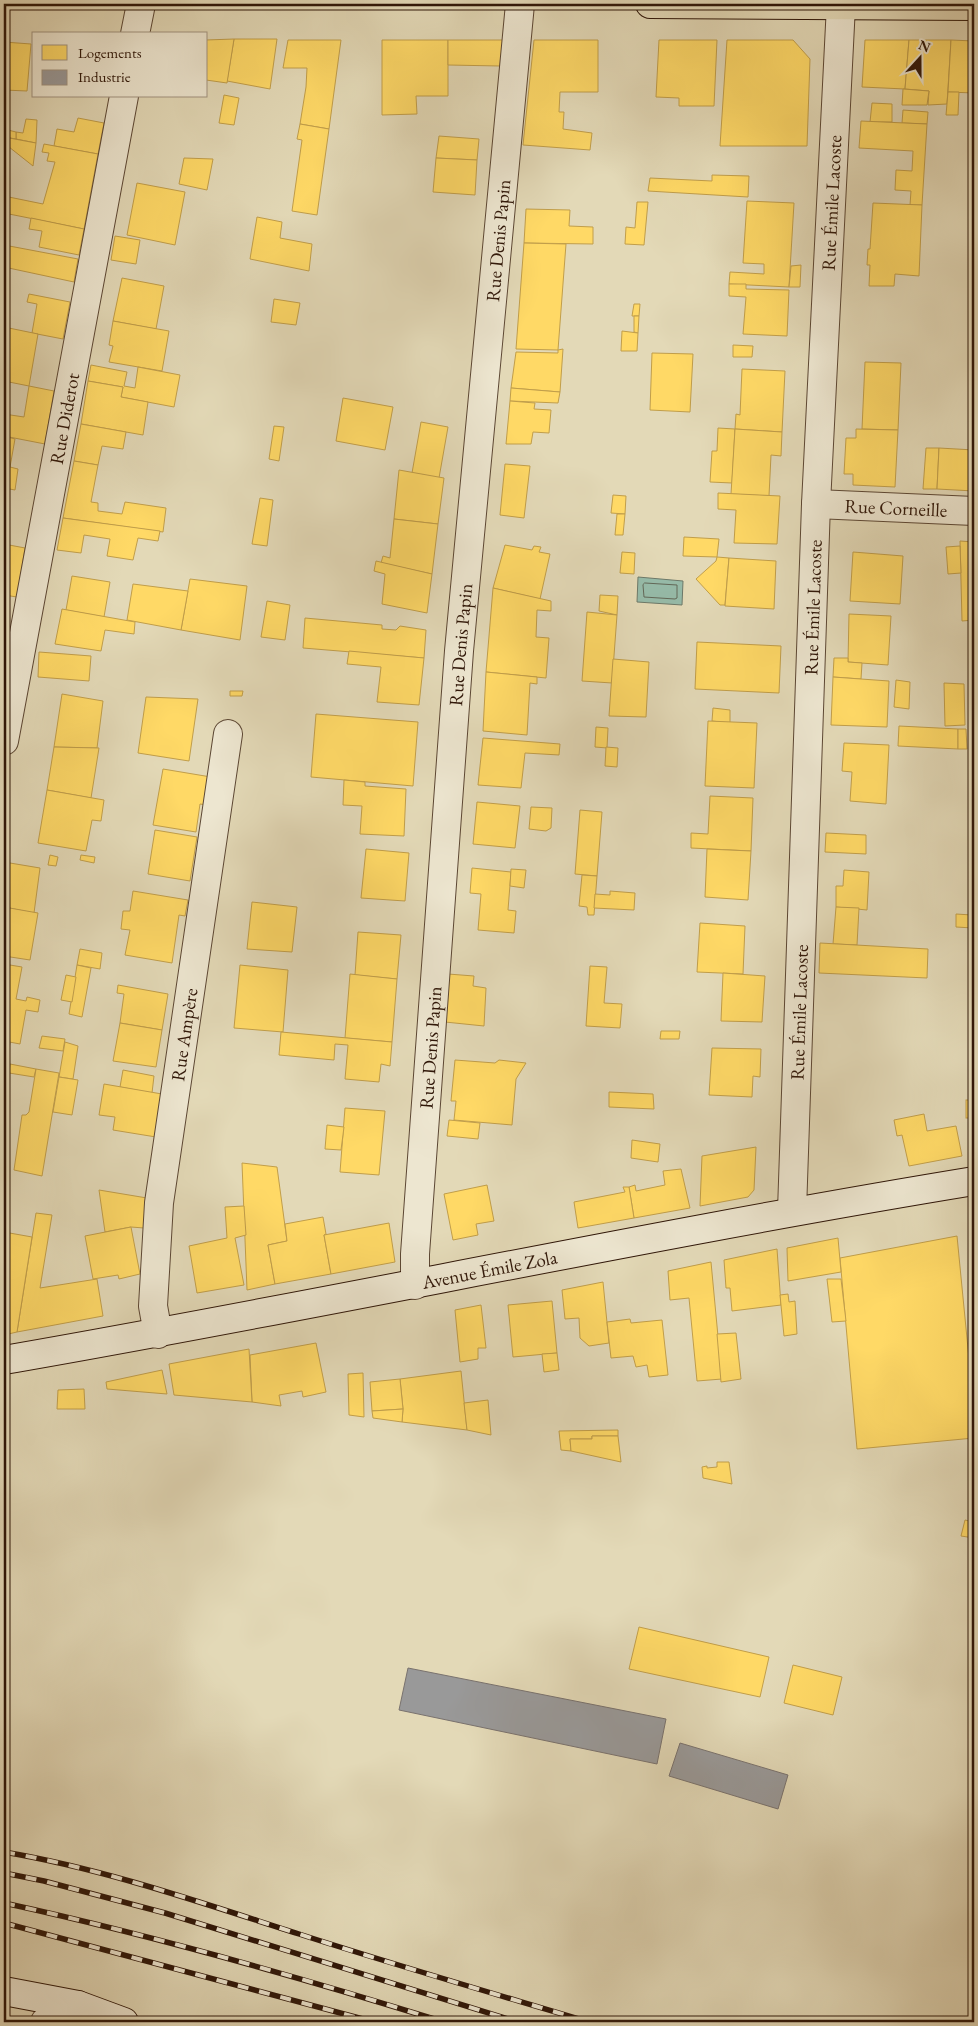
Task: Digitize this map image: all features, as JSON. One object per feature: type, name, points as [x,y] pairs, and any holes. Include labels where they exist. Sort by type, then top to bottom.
[{"type":"main road","points":[[650,4],[974,6]]},
{"type":"street","points":[[135,32],[141,4]]},
{"type":"street","name":"Rue Denis Papin","points":[[415,1285],[414,1254],[460,651],[520,4]]},
{"type":"street","name":"Rue Émile Lacoste","points":[[792,1211],[816,504],[841,5]]},
{"type":"street","name":"Rue Diderot","points":[[4,741],[124,98]]},
{"type":"street","name":"Rue Corneille","points":[[816,504],[974,511]]},
{"type":"street","name":"Rue Ampère","points":[[158,1334],[153,1306],[158,1203],[228,734]]},
{"type":"street","name":"Avenue Émile Zola","points":[[4,1360],[158,1334],[792,1211],[974,1181]]},
{"type":"street","points":[[4,1991],[78,2005],[124,2022]]},
{"type":"street","points":[[45,2022],[78,2005]]},
{"type":"water","points":[[638,577],[683,581],[682,605],[637,602]]},
{"type":"building: Logements","points":[[234,39],[277,39],[270,89],[227,81]]},
{"type":"building: Logements","points":[[234,39],[227,83],[208,80],[208,40]]},
{"type":"building: Logements","points":[[288,40],[341,40],[329,129],[300,124],[307,68],[283,68]]},
{"type":"building: Logements","points":[[382,40],[448,40],[448,96],[416,96],[417,114],[382,115]]},
{"type":"building: Logements","points":[[448,40],[503,40],[500,66],[448,65]]},
{"type":"building: Logements","points":[[534,40],[598,40],[598,92],[560,92],[559,112],[564,112],[563,129],[592,133],[590,150],[523,145]]},
{"type":"building: Logements","points":[[659,40],[717,40],[714,106],[679,106],[679,98],[656,97]]},
{"type":"building: Logements","points":[[727,40],[793,40],[810,59],[807,146],[720,146]]},
{"type":"building: Logements","points":[[865,40],[909,40],[905,89],[862,87]]},
{"type":"building: Logements","points":[[909,40],[951,40],[947,104],[928,105],[929,91],[905,89]]},
{"type":"building: Logements","points":[[951,40],[974,41],[974,93],[948,92]]},
{"type":"building: Logements","points":[[4,42],[31,44],[27,91],[4,90]]},
{"type":"building: Logements","points":[[903,89],[929,91],[927,105],[902,105]]},
{"type":"building: Logements","points":[[948,92],[959,92],[958,115],[946,115]]},
{"type":"building: Logements","points":[[224,95],[239,98],[234,125],[219,123]]},
{"type":"building: Logements","points":[[872,103],[892,104],[892,122],[870,122]]},
{"type":"building: Logements","points":[[903,110],[928,112],[927,124],[902,123]]},
{"type":"building: Logements","points":[[78,118],[104,123],[98,154],[54,146],[57,129],[74,132]]},
{"type":"building: Logements","points":[[26,119],[37,120],[36,143],[16,139],[16,132],[23,133]]},
{"type":"building: Logements","points":[[861,121],[927,124],[922,205],[910,205],[911,191],[895,190],[896,170],[912,171],[913,151],[859,148]]},
{"type":"building: Logements","points":[[300,124],[329,129],[317,215],[292,211],[302,140],[297,139]]},
{"type":"building: Logements","points":[[4,129],[16,132],[16,139],[4,137]]},
{"type":"building: Logements","points":[[439,136],[479,139],[477,160],[436,158]]},
{"type":"building: Logements","points":[[4,137],[36,143],[33,166],[4,143]]},
{"type":"building: Logements","points":[[44,144],[98,154],[84,229],[4,213],[4,196],[43,204],[55,162],[47,161],[49,153],[42,152]]},
{"type":"building: Logements","points":[[184,158],[213,159],[207,190],[179,184]]},
{"type":"building: Logements","points":[[436,158],[477,160],[475,195],[433,192]]},
{"type":"building: Logements","points":[[712,175],[749,176],[748,197],[648,191],[650,178],[712,181]]},
{"type":"building: Logements","points":[[137,183],[185,192],[175,245],[127,235]]},
{"type":"building: Logements","points":[[747,201],[794,203],[789,287],[729,284],[730,272],[764,274],[764,264],[743,263]]},
{"type":"building: Logements","points":[[637,202],[648,202],[644,245],[625,244],[626,227],[635,228]]},
{"type":"building: Logements","points":[[873,203],[922,205],[919,276],[895,274],[894,286],[869,286],[870,265],[867,265]]},
{"type":"building: Logements","points":[[526,209],[570,210],[569,226],[593,227],[593,244],[524,243]]},
{"type":"building: Logements","points":[[257,217],[282,222],[280,238],[312,244],[309,271],[250,259]]},
{"type":"building: Logements","points":[[31,218],[84,229],[79,255],[39,247],[42,231],[29,229]]},
{"type":"building: Logements","points":[[115,236],[140,240],[136,264],[111,260]]},
{"type":"building: Logements","points":[[524,243],[566,244],[558,350],[516,349]]},
{"type":"building: Logements","points":[[4,245],[78,259],[74,282],[4,267]]},
{"type":"building: Logements","points":[[801,265],[800,287],[789,287],[791,266]]},
{"type":"building: Logements","points":[[122,278],[164,286],[156,329],[113,321]]},
{"type":"building: Logements","points":[[729,284],[746,284],[746,289],[789,290],[787,336],[743,334],[746,297],[729,296]]},
{"type":"building: Logements","points":[[29,294],[70,302],[63,339],[32,333],[37,304],[27,302]]},
{"type":"building: Logements","points":[[274,299],[300,303],[296,325],[271,322]]},
{"type":"building: Logements","points":[[634,304],[640,304],[639,316],[632,316]]},
{"type":"building: Logements","points":[[634,316],[639,316],[638,333],[634,332]]},
{"type":"building: Logements","points":[[113,321],[169,331],[162,371],[109,362],[113,346],[109,345]]},
{"type":"building: Logements","points":[[4,327],[38,334],[29,386],[4,381]]},
{"type":"building: Logements","points":[[622,331],[638,333],[637,351],[621,351]]},
{"type":"building: Logements","points":[[733,345],[753,346],[752,357],[733,357]]},
{"type":"building: Logements","points":[[563,349],[560,392],[511,388],[516,352],[558,353],[558,350]]},
{"type":"building: Logements","points":[[652,353],[693,354],[690,412],[650,410]]},
{"type":"building: Logements","points":[[865,362],[901,363],[898,430],[862,429]]},
{"type":"building: Logements","points":[[91,365],[127,372],[124,386],[135,388],[138,367],[180,375],[174,407],[121,397],[123,387],[88,381]]},
{"type":"building: Logements","points":[[742,369],[785,371],[782,432],[735,429],[736,414],[740,415]]},
{"type":"building: Logements","points":[[88,381],[123,387],[121,397],[148,402],[143,435],[81,424]]},
{"type":"building: Logements","points":[[29,386],[54,391],[45,444],[4,436],[4,414],[24,417]]},
{"type":"building: Logements","points":[[511,388],[560,392],[558,403],[510,401]]},
{"type":"building: Logements","points":[[343,398],[393,407],[385,450],[336,441]]},
{"type":"building: Logements","points":[[510,401],[535,403],[534,409],[551,410],[549,433],[533,432],[531,444],[506,444]]},
{"type":"building: Logements","points":[[421,422],[448,427],[439,478],[412,473]]},
{"type":"building: Logements","points":[[81,424],[126,432],[123,449],[102,446],[98,465],[74,461]]},
{"type":"building: Logements","points":[[274,426],[284,427],[279,461],[269,459]]},
{"type":"building: Logements","points":[[718,428],[735,429],[732,483],[710,482],[712,451],[717,451]]},
{"type":"building: Logements","points":[[735,429],[782,432],[781,456],[771,455],[769,496],[731,494]]},
{"type":"building: Logements","points":[[856,429],[898,430],[895,487],[853,485],[853,474],[844,474],[846,438],[856,438]]},
{"type":"building: Logements","points":[[4,436],[15,439],[10,467],[18,469],[15,490],[4,488]]},
{"type":"building: Logements","points":[[926,448],[939,448],[937,489],[923,489]]},
{"type":"building: Logements","points":[[939,448],[974,450],[974,491],[937,489]]},
{"type":"building: Logements","points":[[74,461],[98,465],[91,502],[98,503],[98,511],[122,514],[125,502],[166,508],[163,532],[63,518]]},
{"type":"building: Logements","points":[[505,464],[530,466],[524,518],[500,515]]},
{"type":"building: Logements","points":[[399,470],[444,478],[438,524],[394,519]]},
{"type":"building: Logements","points":[[718,493],[780,496],[777,544],[734,543],[736,510],[718,509]]},
{"type":"building: Logements","points":[[613,495],[626,496],[625,514],[611,513]]},
{"type":"building: Logements","points":[[260,498],[273,500],[267,546],[252,544]]},
{"type":"building: Logements","points":[[617,514],[625,514],[623,535],[615,535]]},
{"type":"building: Logements","points":[[63,518],[160,531],[158,541],[138,538],[133,560],[107,556],[110,539],[84,535],[81,553],[57,550]]},
{"type":"building: Logements","points":[[394,519],[438,524],[432,574],[381,563],[383,556],[390,558]]},
{"type":"building: Logements","points":[[684,537],[719,539],[717,557],[683,556]]},
{"type":"building: Logements","points":[[960,541],[974,542],[974,620],[962,621]]},
{"type":"building: Logements","points":[[4,544],[25,548],[17,597],[4,595]]},
{"type":"building: Logements","points":[[505,545],[532,550],[534,546],[541,547],[539,552],[550,554],[540,599],[493,588]]},
{"type":"building: Logements","points":[[960,546],[961,573],[948,574],[946,547]]},
{"type":"building: Logements","points":[[622,552],[635,553],[634,574],[620,573]]},
{"type":"building: Logements","points":[[853,552],[903,556],[900,604],[850,601]]},
{"type":"building: Logements","points":[[717,557],[729,558],[725,605],[720,605],[696,579],[716,561]]},
{"type":"building: Logements","points":[[729,558],[776,561],[774,609],[725,606]]},
{"type":"building: Logements","points":[[376,561],[432,574],[427,613],[382,604],[385,574],[374,571]]},
{"type":"building: Logements","points":[[72,576],[110,582],[104,617],[66,610]]},
{"type":"building: Logements","points":[[190,579],[247,586],[240,640],[181,630]]},
{"type":"building: Logements","points":[[133,584],[188,591],[181,630],[127,620]]},
{"type":"building: Logements","points":[[493,588],[551,601],[551,611],[537,610],[536,637],[549,638],[546,678],[486,672]]},
{"type":"building: Logements","points":[[600,595],[618,596],[617,615],[599,611]]},
{"type":"building: Logements","points":[[267,601],[290,605],[285,640],[261,637]]},
{"type":"building: Logements","points":[[62,609],[135,622],[134,634],[105,630],[101,651],[55,644]]},
{"type":"building: Logements","points":[[587,612],[617,615],[612,683],[582,681]]},
{"type":"building: Logements","points":[[849,614],[891,616],[888,665],[848,662]]},
{"type":"building: Logements","points":[[305,618],[382,625],[382,629],[396,630],[400,626],[426,630],[424,658],[303,648]]},
{"type":"building: Logements","points":[[697,642],[781,646],[779,693],[695,689]]},
{"type":"building: Logements","points":[[349,651],[424,658],[419,705],[377,702],[381,667],[347,664]]},
{"type":"building: Logements","points":[[39,652],[91,656],[89,681],[38,677]]},
{"type":"building: Logements","points":[[834,658],[848,658],[848,662],[862,663],[861,679],[833,677]]},
{"type":"building: Logements","points":[[613,659],[649,662],[646,717],[609,716]]},
{"type":"building: Logements","points":[[486,672],[537,677],[537,684],[530,683],[527,735],[483,731]]},
{"type":"building: Logements","points":[[833,677],[889,681],[887,727],[831,725]]},
{"type":"building: Logements","points":[[896,680],[910,682],[909,709],[894,707]]},
{"type":"building: Logements","points":[[944,683],[964,684],[965,725],[945,726]]},
{"type":"building: Logements","points":[[230,691],[243,691],[242,696],[230,696]]},
{"type":"building: Logements","points":[[62,694],[103,701],[97,748],[54,747]]},
{"type":"building: Logements","points":[[146,697],[198,699],[189,761],[138,753]]},
{"type":"building: Logements","points":[[713,708],[730,710],[730,723],[712,721]]},
{"type":"building: Logements","points":[[316,714],[418,722],[413,786],[311,777]]},
{"type":"building: Logements","points":[[708,721],[757,723],[754,788],[705,786]]},
{"type":"building: Logements","points":[[899,726],[958,729],[958,749],[898,746]]},
{"type":"building: Logements","points":[[596,727],[608,728],[607,748],[595,747]]},
{"type":"building: Logements","points":[[958,729],[966,729],[967,749],[958,749]]},
{"type":"building: Logements","points":[[483,738],[560,744],[559,755],[525,753],[521,788],[478,785]]},
{"type":"building: Logements","points":[[844,743],[889,745],[886,804],[850,801],[852,772],[842,771]]},
{"type":"building: Logements","points":[[54,747],[99,748],[91,798],[47,790]]},
{"type":"building: Logements","points":[[606,747],[618,748],[617,767],[605,766]]},
{"type":"building: Logements","points":[[163,769],[211,777],[207,805],[200,804],[196,832],[153,825]]},
{"type":"building: Logements","points":[[344,780],[365,782],[365,786],[406,789],[404,836],[360,834],[362,806],[343,805]]},
{"type":"building: Logements","points":[[47,790],[104,800],[101,821],[92,820],[86,851],[38,843]]},
{"type":"building: Logements","points":[[710,796],[753,798],[751,851],[691,848],[691,833],[708,834]]},
{"type":"building: Logements","points":[[477,802],[520,806],[515,848],[473,844]]},
{"type":"building: Logements","points":[[531,807],[552,808],[551,828],[546,831],[529,829]]},
{"type":"building: Logements","points":[[580,810],[602,812],[597,876],[575,874]]},
{"type":"building: Logements","points":[[155,830],[197,837],[190,881],[148,874]]},
{"type":"building: Logements","points":[[826,833],[866,835],[866,854],[825,852]]},
{"type":"building: Logements","points":[[366,849],[409,853],[405,901],[361,898]]},
{"type":"building: Logements","points":[[707,849],[751,851],[748,900],[705,897]]},
{"type":"building: Logements","points":[[50,855],[58,857],[56,866],[48,865]]},
{"type":"building: Logements","points":[[81,855],[95,857],[94,863],[80,860]]},
{"type":"building: Logements","points":[[4,862],[40,868],[34,913],[4,907]]},
{"type":"building: Logements","points":[[472,868],[511,872],[508,910],[516,911],[514,933],[478,930],[481,894],[470,893]]},
{"type":"building: Logements","points":[[511,869],[526,870],[524,888],[510,886]]},
{"type":"building: Logements","points":[[844,870],[869,872],[867,910],[836,907],[836,886],[843,886]]},
{"type":"building: Logements","points":[[582,875],[597,876],[594,915],[588,915],[587,907],[579,906]]},
{"type":"building: Logements","points":[[133,891],[188,900],[185,916],[179,915],[172,963],[125,955],[130,930],[121,929],[123,911],[130,911]]},
{"type":"building: Logements","points":[[610,891],[635,893],[634,910],[594,908],[595,894],[610,895]]},
{"type":"building: Logements","points":[[252,902],[297,907],[292,952],[247,949]]},
{"type":"building: Logements","points":[[4,907],[38,913],[30,960],[4,956]]},
{"type":"building: Logements","points":[[836,907],[859,908],[857,945],[833,944]]},
{"type":"building: Logements","points":[[956,914],[972,915],[973,928],[956,927]]},
{"type":"building: Logements","points":[[700,923],[745,926],[743,974],[697,972]]},
{"type":"building: Logements","points":[[358,932],[401,935],[397,979],[355,975]]},
{"type":"building: Logements","points":[[820,943],[928,949],[927,978],[819,973]]},
{"type":"building: Logements","points":[[80,949],[102,953],[100,969],[77,965]]},
{"type":"building: Logements","points":[[4,964],[22,967],[16,999],[26,1001],[27,997],[40,1000],[38,1012],[26,1010],[20,1044],[4,1041]]},
{"type":"building: Logements","points":[[77,965],[91,968],[82,1017],[69,1014]]},
{"type":"building: Logements","points":[[240,965],[288,970],[283,1032],[234,1028]]},
{"type":"building: Logements","points":[[590,966],[607,967],[604,1003],[622,1004],[620,1028],[586,1026]]},
{"type":"building: Logements","points":[[723,973],[765,976],[762,1022],[721,1021]]},
{"type":"building: Logements","points":[[350,974],[397,979],[392,1042],[345,1038]]},
{"type":"building: Logements","points":[[448,974],[474,976],[473,986],[486,988],[484,1026],[445,1022]]},
{"type":"building: Logements","points":[[66,975],[76,977],[72,1002],[61,1000]]},
{"type":"building: Logements","points":[[118,985],[168,994],[162,1030],[120,1023],[124,994],[117,993]]},
{"type":"building: Logements","points":[[120,1023],[162,1030],[156,1067],[113,1061]]},
{"type":"building: Logements","points":[[661,1031],[680,1031],[679,1039],[660,1039]]},
{"type":"building: Logements","points":[[281,1032],[392,1042],[390,1066],[381,1064],[379,1082],[345,1079],[348,1045],[335,1044],[334,1060],[279,1055]]},
{"type":"building: Logements","points":[[42,1036],[65,1039],[63,1051],[39,1048]]},
{"type":"building: Logements","points":[[4,1041],[10,1043],[6,1064],[4,1063]]},
{"type":"building: Logements","points":[[65,1042],[78,1046],[73,1079],[59,1077]]},
{"type":"building: Logements","points":[[712,1048],[761,1049],[760,1077],[753,1076],[752,1097],[709,1095]]},
{"type":"building: Logements","points":[[455,1060],[495,1063],[499,1060],[526,1063],[516,1079],[512,1125],[454,1120],[456,1101],[451,1101]]},
{"type":"building: Logements","points":[[4,1063],[10,1064],[4,1099]]},
{"type":"building: Logements","points":[[10,1064],[36,1069],[34,1077],[9,1073]]},
{"type":"building: Logements","points":[[36,1069],[59,1073],[42,1176],[14,1170],[22,1115],[26,1115],[29,1112]]},
{"type":"building: Logements","points":[[123,1070],[154,1076],[152,1093],[120,1087]]},
{"type":"building: Logements","points":[[59,1077],[78,1080],[72,1115],[53,1112]]},
{"type":"building: Logements","points":[[104,1084],[162,1094],[156,1137],[113,1130],[115,1117],[99,1115]]},
{"type":"building: Logements","points":[[609,1092],[653,1094],[654,1109],[609,1107]]},
{"type":"building: Logements","points":[[966,1100],[974,1100],[974,1118],[966,1118]]},
{"type":"building: Logements","points":[[345,1108],[385,1111],[379,1175],[340,1172]]},
{"type":"building: Logements","points":[[924,1114],[927,1131],[956,1126],[962,1156],[909,1166],[902,1135],[897,1136],[894,1120]]},
{"type":"building: Logements","points":[[449,1120],[480,1123],[478,1139],[447,1136]]},
{"type":"building: Logements","points":[[327,1125],[344,1127],[341,1150],[325,1149]]},
{"type":"building: Logements","points":[[632,1140],[660,1144],[658,1162],[631,1158]]},
{"type":"building: Logements","points":[[756,1147],[754,1190],[748,1197],[700,1206],[702,1156]]},
{"type":"building: Logements","points":[[242,1163],[277,1167],[287,1241],[268,1245],[275,1284],[247,1290]]},
{"type":"building: Logements","points":[[681,1169],[690,1208],[634,1218],[629,1187],[635,1185],[636,1191],[665,1185],[663,1171]]},
{"type":"building: Logements","points":[[487,1185],[494,1221],[476,1224],[478,1235],[453,1240],[444,1194]]},
{"type":"building: Logements","points":[[623,1187],[629,1187],[634,1218],[578,1228],[574,1202],[625,1192]]},
{"type":"building: Logements","points":[[99,1190],[147,1198],[144,1228],[131,1227],[105,1232]]},
{"type":"building: Logements","points":[[244,1206],[246,1235],[235,1238],[244,1285],[197,1293],[189,1246],[227,1238],[225,1207]]},
{"type":"building: Logements","points":[[36,1213],[52,1215],[40,1288],[97,1279],[103,1316],[17,1332]]},
{"type":"building: Logements","points":[[323,1217],[326,1234],[324,1235],[331,1274],[275,1284],[268,1245],[287,1241],[285,1224]]},
{"type":"building: Logements","points":[[389,1223],[395,1262],[331,1274],[324,1235]]},
{"type":"building: Logements","points":[[131,1227],[140,1274],[119,1279],[118,1275],[93,1279],[85,1236]]},
{"type":"building: Logements","points":[[4,1232],[32,1237],[17,1332],[4,1335]]},
{"type":"building: Logements","points":[[957,1236],[974,1410],[974,1438],[857,1449],[840,1258]]},
{"type":"building: Logements","points":[[838,1238],[841,1272],[788,1281],[787,1248]]},
{"type":"building: Logements","points":[[777,1249],[781,1305],[732,1311],[730,1288],[726,1288],[724,1260]]},
{"type":"building: Logements","points":[[711,1262],[722,1379],[697,1381],[689,1298],[670,1300],[668,1271]]},
{"type":"building: Logements","points":[[827,1279],[841,1279],[846,1321],[832,1322]]},
{"type":"building: Logements","points":[[603,1282],[609,1343],[589,1346],[580,1338],[579,1318],[565,1319],[562,1290]]},
{"type":"building: Logements","points":[[788,1294],[789,1302],[795,1301],[797,1334],[784,1336],[780,1295]]},
{"type":"building: Logements","points":[[552,1301],[557,1353],[513,1357],[508,1305]]},
{"type":"building: Logements","points":[[481,1305],[486,1348],[478,1348],[478,1359],[460,1362],[455,1310]]},
{"type":"building: Logements","points":[[630,1319],[631,1323],[662,1320],[668,1375],[649,1377],[647,1365],[636,1367],[633,1356],[611,1358],[607,1322]]},
{"type":"building: Logements","points":[[736,1333],[741,1379],[721,1382],[717,1334]]},
{"type":"building: Logements","points":[[316,1343],[326,1392],[303,1397],[302,1391],[279,1395],[281,1406],[252,1402],[250,1355]]},
{"type":"building: Logements","points":[[249,1349],[252,1402],[174,1395],[169,1364]]},
{"type":"building: Logements","points":[[557,1353],[559,1370],[544,1372],[542,1354]]},
{"type":"building: Logements","points":[[162,1370],[167,1394],[107,1389],[106,1382]]},
{"type":"building: Logements","points":[[461,1371],[467,1430],[402,1422],[403,1409],[400,1379]]},
{"type":"building: Logements","points":[[363,1373],[364,1417],[349,1415],[348,1374]]},
{"type":"building: Logements","points":[[400,1379],[403,1409],[372,1411],[370,1382]]},
{"type":"building: Logements","points":[[84,1389],[85,1409],[57,1409],[58,1390]]},
{"type":"building: Logements","points":[[488,1400],[491,1435],[467,1430],[464,1403]]},
{"type":"building: Logements","points":[[403,1409],[402,1422],[373,1418],[372,1411]]},
{"type":"building: Logements","points":[[618,1430],[618,1436],[592,1436],[592,1439],[570,1439],[571,1451],[561,1450],[559,1431]]},
{"type":"building: Logements","points":[[592,1436],[618,1436],[621,1462],[571,1451],[570,1439],[592,1439]]},
{"type":"building: Logements","points":[[717,1462],[729,1462],[732,1484],[703,1478],[702,1467],[717,1467]]},
{"type":"building: Logements","points":[[965,1520],[974,1522],[974,1538],[961,1536]]},
{"type":"building: Logements","points":[[639,1627],[769,1657],[760,1697],[629,1669]]},
{"type":"building: Logements","points":[[793,1665],[842,1677],[833,1715],[784,1703]]},
{"type":"building: Industrie","points":[[408,1668],[666,1719],[657,1764],[399,1710]]},
{"type":"building: Industrie","points":[[680,1743],[788,1775],[778,1809],[669,1776]]},
{"type":"railway","points":[[4,1852],[116,1877],[371,1957],[589,2022]]},
{"type":"railway","points":[[4,1873],[44,1881],[165,1913],[518,2022]]},
{"type":"railway","points":[[4,1903],[59,1915],[225,1958],[444,2022]]},
{"type":"railway","points":[[4,1923],[374,2022]]}]
